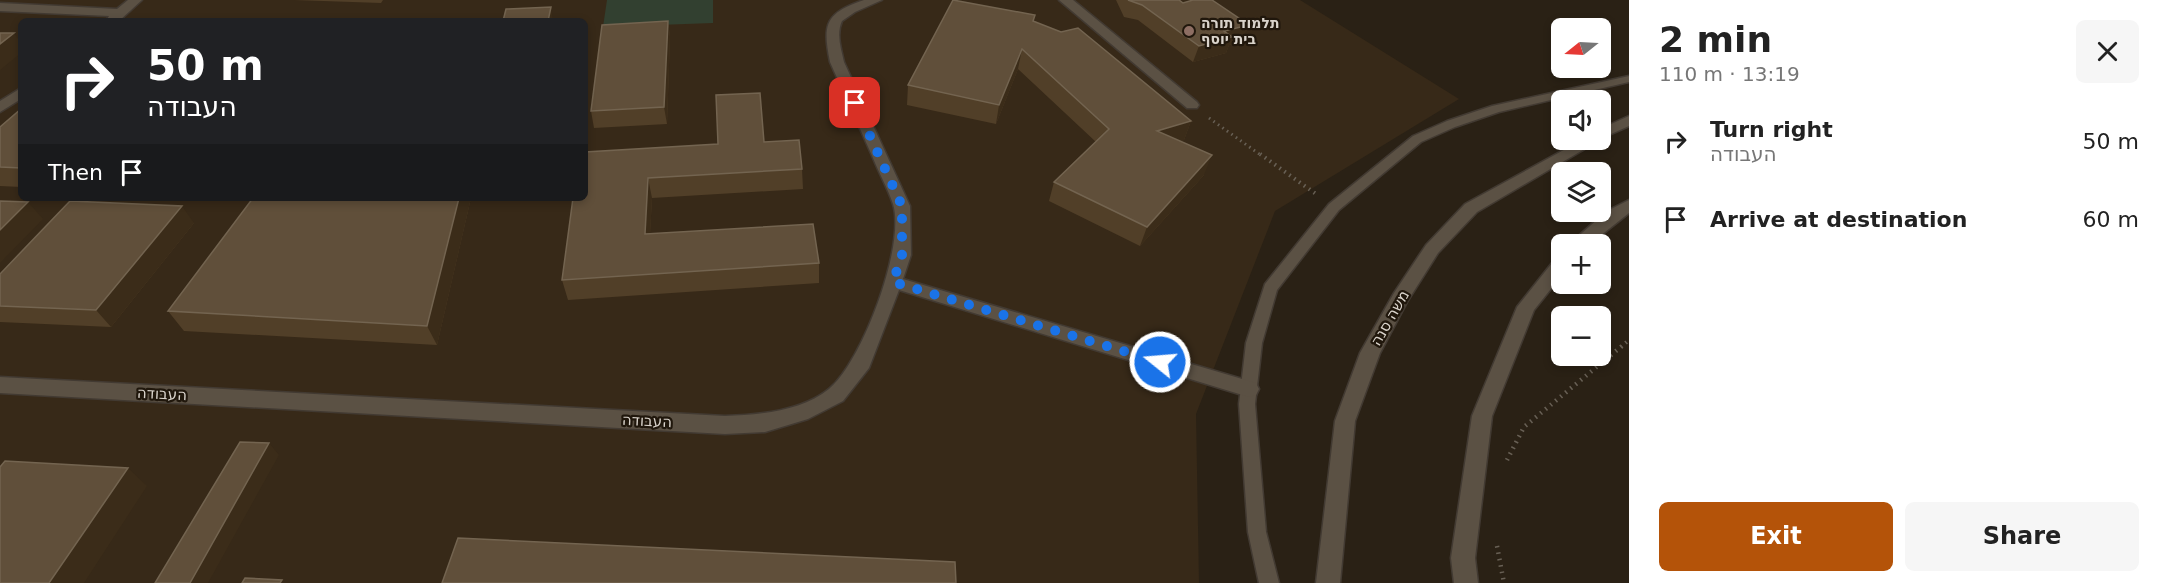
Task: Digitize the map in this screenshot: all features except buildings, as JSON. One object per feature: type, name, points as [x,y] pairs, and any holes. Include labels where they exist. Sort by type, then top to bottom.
[{"type":"street","points":[[0,8],[116,17],[136,0]]},
{"type":"street","name":"העבודה","points":[[0,385],[725,425],[765,423],[801,413],[836,395],[859,368],[902,255],[902,206],[837,62],[831,37],[831,24],[840,14],[876,0]]},
{"type":"street","points":[[1065,0],[1192,105]]},
{"type":"street","points":[[0,108],[18,94]]},
{"type":"street","points":[[1611,129],[1629,120]]},
{"type":"street","name":"משה סנה","points":[[1328,583],[1345,421],[1370,353],[1400,298],[1432,249],[1471,208],[1574,150]]},
{"type":"street","points":[[1591,234],[1613,215],[1629,205]]},
{"type":"street","points":[[1466,583],[1463,558],[1482,416],[1526,307],[1551,276]]},
{"type":"street","points":[[893,282],[1249,389]]},
{"type":"lane","points":[[1269,583],[1257,532],[1247,404],[1254,343],[1270,288],[1334,207],[1417,140],[1450,124],[1496,109],[1629,79]]},
{"type":"path","points":[[1192,105],[1334,207]]},
{"type":"path","points":[[1503,468],[1524,427],[1629,340]]},
{"type":"path","points":[[1496,541],[1504,583]]},
{"type":"shaded area","points":[[0,0],[1300,0],[1459,99],[1275,211],[1196,414],[1199,583],[0,583]]},
{"type":"green space","points":[[607,0],[713,0],[713,23],[603,27]]},
{"type":"place","name":"תלמוד תורה בית יוסף","points":[[1189,31]]},
{"type":"route","points":[[855,103],[902,206],[902,255],[893,282],[1160,362]]}]
